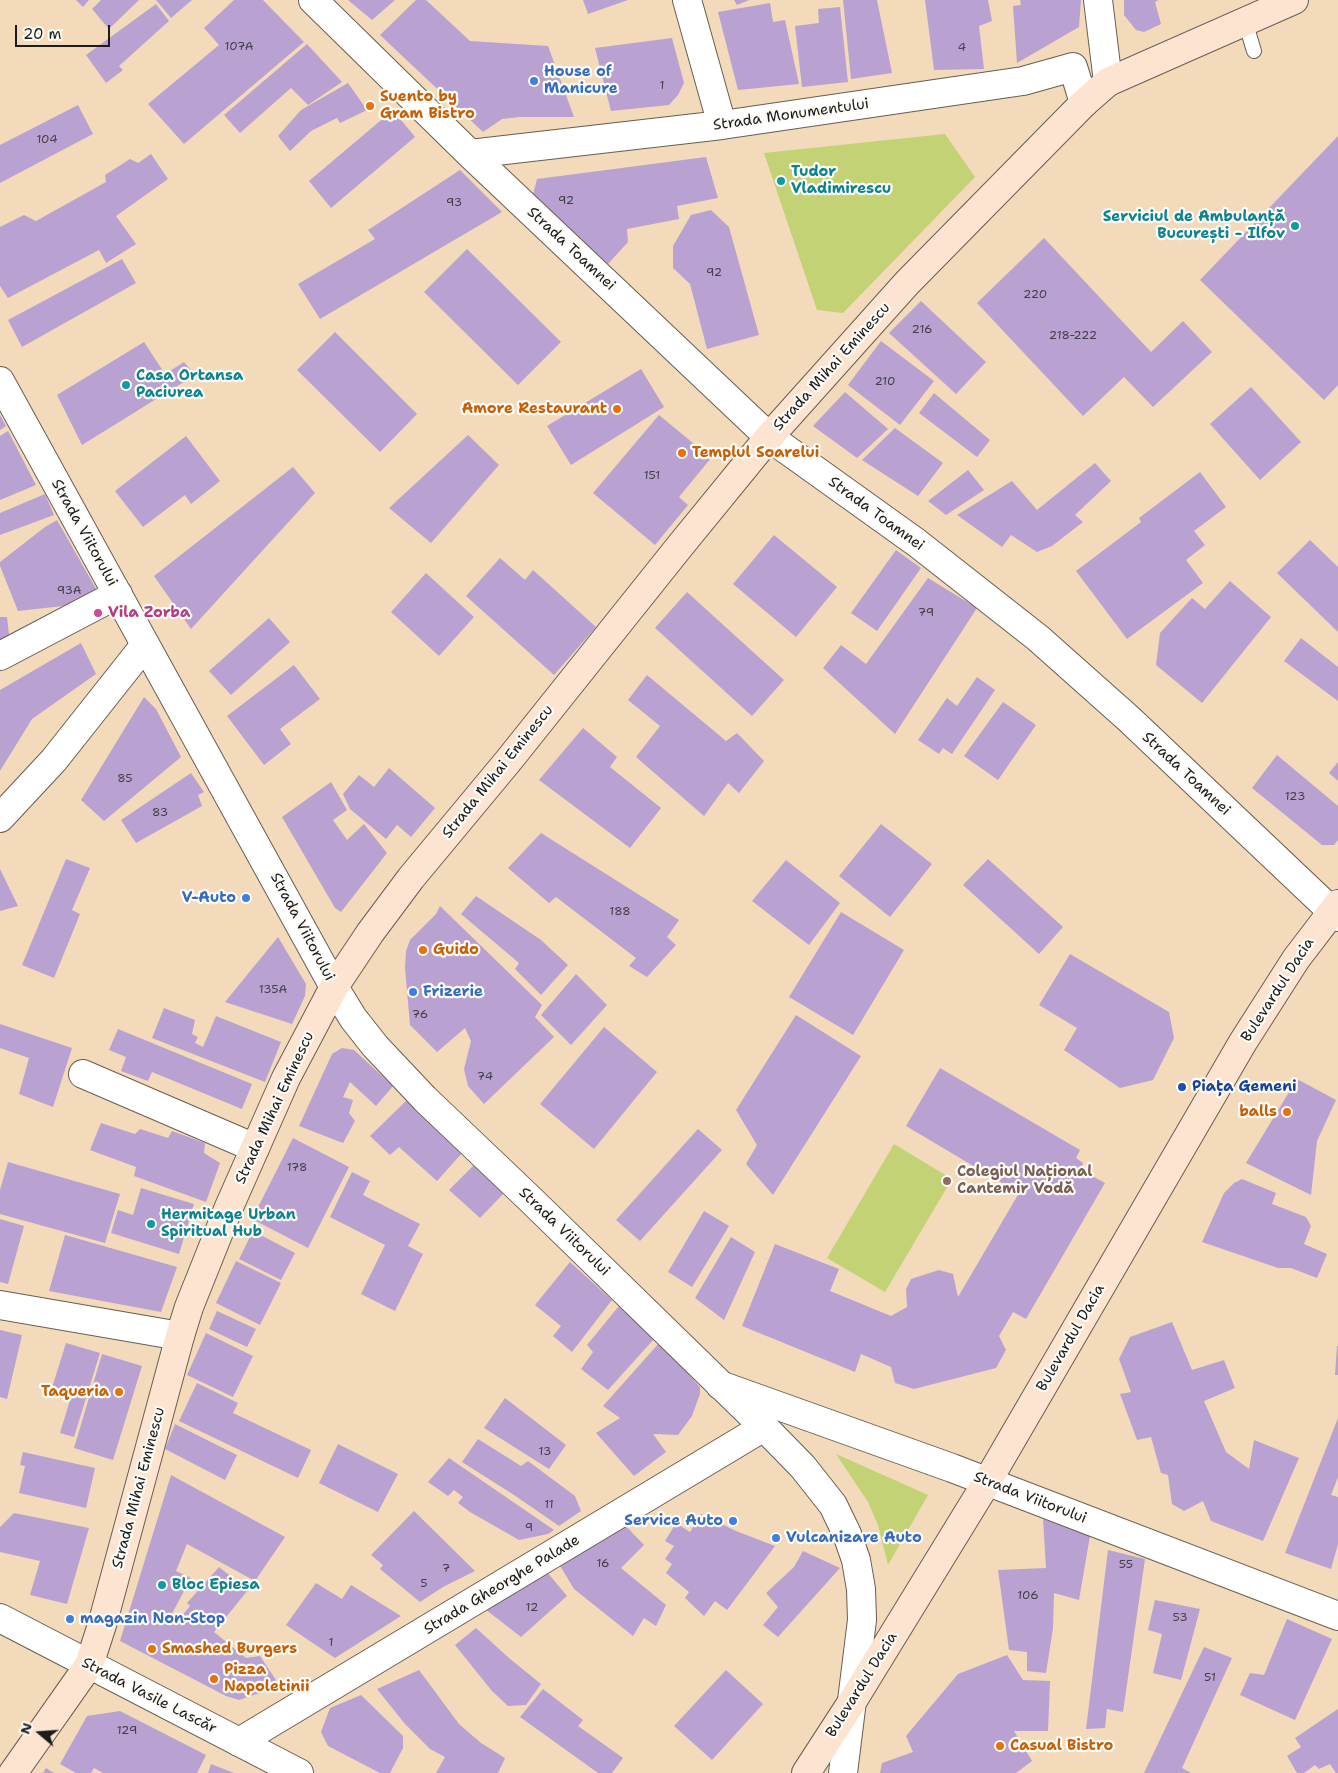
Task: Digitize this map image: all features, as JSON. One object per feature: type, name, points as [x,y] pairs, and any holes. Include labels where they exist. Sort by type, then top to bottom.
[{"type":"main road","name":"Strada Mihai Eminescu","points":[[13,1773],[89,1665],[102,1625],[180,1336],[209,1255],[286,1078],[334,987],[370,933],[411,878],[509,760],[674,553],[770,437],[907,284],[1084,103],[1108,82],[1294,0]]},
{"type":"main road","name":"Bulevardul Dacia","points":[[806,1773],[852,1702],[987,1482],[1243,1042],[1296,959],[1336,911]]},
{"type":"street","name":"Strada Toamnei","points":[[313,0],[470,154],[770,437],[917,543],[1038,638],[1129,719],[1336,911]]},
{"type":"street","points":[[687,0],[722,125]]},
{"type":"street","points":[[1098,0],[1108,82]]},
{"type":"street","name":"Strada Monumentului","points":[[470,154],[722,125],[1023,81],[1072,67],[1104,51]]},
{"type":"street","points":[[1072,67],[1084,103]]},
{"type":"street","name":"Strada Viitorului","points":[[0,381],[334,987],[359,1025],[425,1099],[764,1427],[803,1467],[832,1505],[847,1534],[856,1560],[861,1590],[862,1620],[852,1702]]},
{"type":"street","points":[[0,656],[118,594]]},
{"type":"street","points":[[0,818],[54,760],[145,645]]},
{"type":"street","points":[[83,1074],[255,1148]]},
{"type":"street","points":[[0,1305],[180,1336]]},
{"type":"street","name":"Strada Viitorului","points":[[720,1385],[987,1482],[1338,1616]]},
{"type":"street","name":"Strada Gheorghe Palade","points":[[240,1742],[764,1427]]},
{"type":"street","name":"Strada Vasile Lascăr","points":[[0,1618],[240,1742],[282,1769]]},
{"type":"street","points":[[843,1773],[852,1702]]},
{"type":"lane","points":[[1245,21],[1254,51]]},
{"type":"green space","points":[[945,134],[975,177],[843,313],[817,310],[764,153]]},
{"type":"green space","points":[[894,1144],[952,1179],[885,1292],[827,1258]]},
{"type":"green space","points":[[836,1454],[928,1495],[888,1565],[878,1525],[868,1502]]},
{"type":"building","points":[[76,0],[89,0],[83,7]]},
{"type":"building","points":[[101,0],[139,0],[109,29],[92,9]]},
{"type":"building","points":[[156,0],[192,0],[171,18]]},
{"type":"building","points":[[234,0],[263,0],[304,42],[184,144],[148,104],[219,45],[204,28]]},
{"type":"building","points":[[348,0],[395,0],[372,20]]},
{"type":"building","points":[[416,0],[426,0],[470,41],[548,46],[574,117],[502,119],[483,132],[380,35]]},
{"type":"building","points":[[583,0],[628,0],[588,14]]},
{"type":"building","points":[[734,0],[749,0],[737,5]]},
{"type":"building","points":[[843,0],[877,0],[892,73],[851,79]]},
{"type":"building","points":[[925,0],[988,0],[992,21],[979,26],[984,69],[934,70]]},
{"type":"building","points":[[1020,0],[1081,0],[1079,27],[1017,63],[1013,6],[1021,5]]},
{"type":"building","points":[[1124,0],[1159,0],[1155,2],[1161,24],[1144,32],[1136,30],[1124,15]]},
{"type":"building","points":[[770,3],[773,22],[785,20],[799,84],[738,90],[718,12]]},
{"type":"building","points":[[156,4],[169,21],[119,66],[123,70],[106,83],[86,55]]},
{"type":"building","points":[[840,7],[848,82],[802,87],[795,26],[819,23],[818,9]]},
{"type":"building","points":[[672,38],[684,83],[678,95],[669,105],[611,111],[595,48]]},
{"type":"building","points":[[307,44],[342,82],[308,105],[291,88],[240,133],[224,115]]},
{"type":"building","points":[[348,83],[367,110],[340,123],[337,118],[311,131],[290,151],[278,136],[301,110]]},
{"type":"building","points":[[78,105],[93,134],[0,183],[0,145]]},
{"type":"building","points":[[393,110],[415,137],[331,208],[309,181]]},
{"type":"building","name":"Serviciul de Ambulanță București - Ilfov","points":[[1338,136],[1338,385],[1324,400],[1200,280]]},
{"type":"building","points":[[151,154],[168,179],[116,216],[136,244],[106,263],[99,250],[8,298],[0,286],[0,227],[24,215],[36,221],[106,182],[105,175],[130,159],[138,163]]},
{"type":"building","points":[[706,157],[718,198],[677,206],[679,219],[627,229],[628,242],[608,264],[533,195],[537,179]]},
{"type":"building","points":[[460,170],[502,212],[320,319],[298,284],[375,239],[368,230]]},
{"type":"building","points":[[711,210],[729,227],[759,335],[707,349],[690,284],[673,268],[673,246],[691,215]]},
{"type":"building","points":[[1044,238],[1151,352],[1183,321],[1212,352],[1153,407],[1124,377],[1083,416],[977,303]]},
{"type":"building","points":[[467,249],[561,342],[518,385],[424,292]]},
{"type":"building","points":[[122,259],[136,283],[22,347],[8,320]]},
{"type":"building","points":[[921,301],[986,362],[956,394],[889,333]]},
{"type":"building","points":[[335,332],[417,414],[380,452],[297,370]]},
{"type":"building","points":[[881,341],[934,381],[900,425],[848,385]]},
{"type":"building","name":"Casa Ortansa Paciurea","points":[[144,342],[165,374],[184,362],[195,375],[82,445],[57,395]]},
{"type":"building","points":[[641,369],[664,407],[571,465],[547,426]]},
{"type":"building","points":[[1251,387],[1301,442],[1260,480],[1210,424]]},
{"type":"building","points":[[845,392],[888,429],[857,458],[813,426]]},
{"type":"building","points":[[934,393],[990,440],[977,457],[919,413]]},
{"type":"building","points":[[0,415],[6,426],[0,430]]},
{"type":"building","points":[[659,415],[711,458],[679,497],[688,505],[655,545],[593,493]]},
{"type":"building","points":[[895,428],[943,463],[918,496],[862,460]]},
{"type":"building","points":[[8,431],[36,485],[0,500],[0,436]]},
{"type":"building","points":[[468,435],[499,465],[431,543],[389,508]]},
{"type":"building","points":[[186,436],[220,481],[191,504],[185,495],[143,527],[115,491]]},
{"type":"building","points":[[1095,463],[1111,481],[1075,515],[1083,522],[1052,546],[1037,552],[1011,535],[1002,547],[957,515],[1012,481],[1037,510]]},
{"type":"building","points":[[293,467],[315,493],[191,629],[154,576]]},
{"type":"building","points":[[968,470],[984,490],[946,515],[928,501]]},
{"type":"building","points":[[1200,472],[1226,507],[1194,531],[1205,545],[1186,560],[1203,583],[1127,639],[1076,571],[1141,522],[1139,518]]},
{"type":"building","points":[[45,494],[54,515],[0,535],[0,513]]},
{"type":"building","points":[[57,520],[99,594],[81,604],[18,611],[0,562]]},
{"type":"building","points":[[774,535],[837,587],[796,637],[733,584]]},
{"type":"building","points":[[1310,540],[1338,567],[1338,632],[1277,573]]},
{"type":"building","points":[[896,550],[921,568],[877,631],[851,613]]},
{"type":"building","points":[[500,558],[525,580],[533,570],[596,627],[554,675],[466,596]]},
{"type":"building","points":[[426,573],[474,617],[439,656],[391,612]]},
{"type":"building","points":[[928,578],[977,608],[895,734],[823,668],[841,645],[866,664]]},
{"type":"building","points":[[1230,581],[1271,617],[1202,703],[1156,665],[1160,633],[1192,598],[1205,609]]},
{"type":"building","points":[[687,592],[784,680],[752,716],[655,628]]},
{"type":"building","points":[[0,617],[7,617],[10,643],[0,645]]},
{"type":"building","points":[[269,618],[290,642],[231,695],[209,671]]},
{"type":"building","points":[[1301,638],[1338,667],[1338,701],[1284,661]]},
{"type":"building","points":[[81,643],[96,674],[32,719],[0,771],[0,690]]},
{"type":"building","points":[[294,665],[320,699],[280,729],[291,744],[264,765],[227,716]]},
{"type":"building","points":[[647,675],[726,741],[737,733],[764,761],[739,793],[728,783],[704,816],[636,757],[660,726],[628,700]]},
{"type":"building","points":[[977,677],[995,690],[952,754],[943,748],[939,754],[918,740],[947,698],[957,706]]},
{"type":"building","points":[[144,697],[156,709],[181,757],[104,821],[81,800]]},
{"type":"building","points":[[1003,702],[1036,725],[998,780],[964,756]]},
{"type":"building","points":[[583,728],[617,757],[610,767],[661,808],[630,848],[539,780]]},
{"type":"building","points":[[1277,755],[1338,806],[1338,840],[1334,845],[1322,845],[1252,788]]},
{"type":"building","points":[[1338,762],[1338,781],[1329,773]]},
{"type":"building","points":[[389,768],[435,808],[411,837],[397,825],[386,839],[350,809],[343,794],[359,775],[374,787]]},
{"type":"building","points":[[191,773],[204,792],[198,795],[202,806],[136,843],[121,820]]},
{"type":"building","points":[[331,782],[347,810],[333,820],[347,840],[364,824],[387,853],[341,912],[335,908],[282,817]]},
{"type":"building","points":[[881,824],[932,864],[890,917],[839,876]]},
{"type":"building","points":[[541,833],[679,920],[667,937],[676,945],[647,977],[629,966],[636,958],[556,897],[549,903],[508,868]]},
{"type":"building","points":[[66,859],[90,868],[72,910],[80,914],[54,978],[22,965]]},
{"type":"building","points":[[988,859],[1063,927],[1039,954],[963,885]]},
{"type":"building","points":[[786,860],[840,903],[809,945],[752,901]]},
{"type":"building","points":[[0,869],[18,906],[0,911]]},
{"type":"building","points":[[476,896],[541,940],[568,965],[541,995],[515,969],[519,963],[461,914]]},
{"type":"building","points":[[440,906],[542,1005],[535,1017],[554,1037],[484,1104],[468,1086],[464,1069],[471,1041],[465,1028],[437,1052],[410,1025],[405,968],[406,951],[410,940],[436,914]]},
{"type":"building","points":[[841,912],[904,950],[853,1035],[789,997]]},
{"type":"building","points":[[278,937],[306,984],[305,996],[292,1024],[225,1002]]},
{"type":"building","points":[[1070,954],[1169,1012],[1174,1038],[1153,1080],[1120,1088],[1064,1050],[1077,1028],[1039,1005]]},
{"type":"building","points":[[576,974],[607,1005],[571,1045],[541,1015]]},
{"type":"building","points":[[164,1008],[195,1020],[192,1034],[198,1037],[195,1043],[203,1047],[216,1016],[281,1042],[265,1082],[152,1038]]},
{"type":"building","points":[[796,1015],[861,1056],[773,1195],[746,1164],[757,1145],[736,1110]]},
{"type":"building","points":[[0,1024],[72,1048],[53,1107],[19,1094],[29,1058],[0,1048]]},
{"type":"building","points":[[604,1027],[657,1072],[594,1149],[540,1104]]},
{"type":"building","points":[[118,1029],[252,1084],[242,1109],[152,1072],[148,1081],[121,1071],[126,1057],[109,1050]]},
{"type":"building","points":[[342,1048],[354,1050],[393,1086],[376,1106],[350,1082],[343,1097],[353,1100],[349,1113],[355,1121],[343,1143],[299,1126],[332,1054]]},
{"type":"building","points":[[940,1068],[1080,1150],[1076,1158],[1083,1163],[1081,1170],[1105,1183],[1026,1319],[1013,1312],[999,1336],[1006,1350],[996,1368],[914,1389],[895,1383],[891,1367],[861,1354],[855,1372],[742,1326],[775,1244],[839,1269],[830,1291],[891,1316],[907,1307],[906,1289],[911,1279],[939,1270],[953,1274],[958,1297],[1019,1193],[906,1126]]},
{"type":"building","points":[[1297,1079],[1336,1100],[1317,1141],[1311,1195],[1246,1163]]},
{"type":"building","points":[[408,1099],[463,1152],[437,1181],[399,1147],[390,1155],[370,1136]]},
{"type":"building","points":[[101,1123],[135,1134],[140,1129],[168,1138],[172,1131],[205,1143],[204,1153],[220,1163],[206,1202],[134,1176],[136,1167],[90,1150]]},
{"type":"building","points":[[698,1129],[722,1150],[640,1241],[616,1220]]},
{"type":"building","points":[[293,1138],[349,1167],[308,1248],[252,1219]]},
{"type":"building","points":[[8,1162],[120,1194],[105,1243],[0,1214],[0,1190]]},
{"type":"building","points":[[475,1164],[505,1192],[480,1218],[449,1190]]},
{"type":"building","points":[[352,1172],[370,1181],[363,1195],[420,1224],[408,1246],[423,1254],[395,1311],[361,1294],[385,1245],[330,1217]]},
{"type":"building","points":[[1242,1179],[1276,1193],[1272,1204],[1306,1217],[1311,1226],[1304,1244],[1327,1254],[1317,1278],[1291,1268],[1278,1268],[1202,1242],[1224,1193],[1234,1183]]},
{"type":"building","name":"Hermitage Urban Spiritual Hub","points":[[141,1188],[194,1204],[179,1254],[111,1233],[118,1210],[133,1215]]},
{"type":"building","points":[[704,1211],[729,1226],[692,1287],[668,1272]]},
{"type":"building","points":[[0,1219],[24,1226],[8,1284],[0,1282]]},
{"type":"building","points":[[253,1231],[295,1253],[281,1280],[239,1259]]},
{"type":"building","points":[[65,1235],[177,1267],[161,1312],[49,1291]]},
{"type":"building","points":[[731,1237],[755,1252],[724,1320],[695,1298]]},
{"type":"building","points":[[236,1261],[281,1283],[260,1325],[216,1303]]},
{"type":"building","points":[[570,1262],[612,1300],[572,1352],[553,1336],[561,1326],[535,1305]]},
{"type":"building","points":[[619,1306],[654,1339],[608,1390],[581,1369],[593,1352],[587,1345]]},
{"type":"building","points":[[217,1311],[256,1329],[247,1347],[209,1329]]},
{"type":"building","points":[[1172,1322],[1192,1370],[1224,1360],[1235,1388],[1204,1401],[1226,1452],[1249,1469],[1254,1440],[1299,1458],[1263,1541],[1211,1521],[1203,1501],[1184,1511],[1172,1504],[1168,1475],[1161,1473],[1151,1437],[1137,1440],[1120,1394],[1131,1392],[1119,1359],[1130,1337]]},
{"type":"building","points":[[0,1330],[22,1335],[7,1399],[0,1397]]},
{"type":"building","points":[[206,1333],[253,1356],[233,1397],[187,1375]]},
{"type":"building","points":[[660,1342],[700,1387],[700,1394],[692,1416],[678,1435],[653,1434],[666,1452],[634,1476],[596,1433],[620,1418],[603,1406]]},
{"type":"building","points":[[66,1343],[100,1353],[74,1437],[60,1433],[70,1400],[50,1394]]},
{"type":"building","points":[[1337,1346],[1338,1375],[1335,1375]]},
{"type":"building","points":[[102,1354],[142,1366],[113,1460],[74,1448]]},
{"type":"building","points":[[197,1383],[238,1403],[233,1413],[311,1450],[298,1478],[179,1421]]},
{"type":"building","points":[[505,1398],[566,1445],[549,1469],[484,1428]]},
{"type":"building","points":[[1338,1418],[1338,1477],[1331,1495],[1338,1497],[1338,1544],[1331,1569],[1285,1553]]},
{"type":"building","points":[[175,1424],[237,1455],[225,1480],[165,1449]]},
{"type":"building","points":[[478,1439],[521,1466],[528,1461],[575,1496],[581,1511],[559,1526],[462,1462]]},
{"type":"building","points":[[338,1444],[398,1474],[378,1512],[319,1483]]},
{"type":"building","points":[[23,1452],[95,1468],[86,1508],[19,1493],[25,1466],[20,1465]]},
{"type":"building","points":[[449,1458],[554,1530],[548,1534],[519,1540],[470,1512],[458,1503],[463,1497],[454,1490],[448,1496],[428,1482]]},
{"type":"building","name":"Bloc Epiesa","points":[[171,1475],[285,1537],[255,1581],[187,1544],[176,1571],[191,1578],[168,1621],[174,1625],[190,1606],[187,1603],[219,1567],[248,1590],[214,1632],[246,1658],[260,1656],[280,1686],[239,1700],[226,1696],[120,1641]]},
{"type":"building","points":[[414,1511],[475,1571],[443,1587],[420,1602],[380,1569],[383,1565],[371,1555]]},
{"type":"building","points":[[14,1513],[89,1528],[67,1604],[30,1595],[40,1561],[0,1552],[0,1527]]},
{"type":"building","points":[[701,1514],[736,1531],[775,1546],[727,1610],[715,1601],[704,1616],[685,1598],[689,1592],[666,1573],[672,1564],[665,1559],[674,1546],[665,1541],[676,1523],[690,1532]]},
{"type":"building","points":[[1043,1519],[1090,1536],[1079,1600],[1054,1593],[1053,1628],[1046,1673],[1027,1671],[1027,1652],[1009,1650],[998,1570],[1046,1568]]},
{"type":"building","points":[[623,1523],[644,1545],[621,1568],[666,1605],[656,1626],[644,1618],[633,1636],[574,1589],[559,1564]]},
{"type":"building","points":[[1108,1550],[1145,1559],[1123,1712],[1107,1709],[1105,1728],[1086,1729]]},
{"type":"building","points":[[803,1551],[840,1568],[778,1637],[763,1625],[778,1607],[766,1593],[794,1567]]},
{"type":"building","points":[[547,1572],[567,1596],[521,1637],[485,1609]]},
{"type":"building","points":[[316,1583],[342,1599],[351,1585],[401,1616],[335,1658],[286,1625]]},
{"type":"building","points":[[1155,1600],[1200,1609],[1181,1680],[1153,1673],[1162,1634],[1148,1630]]},
{"type":"building","points":[[1287,1619],[1332,1639],[1295,1720],[1240,1695],[1250,1673],[1264,1675]]},
{"type":"building","points":[[476,1628],[541,1684],[526,1705],[508,1706],[492,1691],[455,1645]]},
{"type":"building","points":[[1204,1647],[1232,1658],[1182,1768],[1191,1773],[1144,1773]]},
{"type":"building","points":[[1007,1655],[1023,1680],[1050,1681],[1048,1731],[1014,1731],[1032,1761],[1016,1773],[880,1773],[882,1763],[913,1752],[906,1736],[958,1674]]},
{"type":"building","points":[[419,1670],[459,1724],[481,1743],[505,1758],[498,1773],[436,1773],[445,1757],[430,1749],[405,1724],[377,1689]]},
{"type":"building","points":[[726,1670],[763,1704],[712,1760],[674,1726]]},
{"type":"building","points":[[543,1689],[583,1720],[578,1726],[623,1758],[612,1773],[598,1773],[520,1717]]},
{"type":"building","points":[[361,1695],[403,1736],[403,1748],[390,1773],[380,1773],[328,1746],[321,1732],[330,1708]]},
{"type":"building","points":[[1338,1709],[1338,1773],[1330,1764],[1319,1769],[1315,1765],[1304,1773],[1297,1773],[1287,1756],[1301,1747],[1295,1738]]},
{"type":"building","points":[[120,1711],[206,1755],[197,1773],[103,1773],[94,1768],[91,1773],[76,1773],[60,1764],[87,1716]]},
{"type":"building","points":[[211,1764],[234,1773],[208,1773]]},
{"type":"building","points":[[46,1768],[54,1773],[43,1773]]},
{"type":"place","name":"House of Manicure","points":[[534,81]]},
{"type":"place","name":"Suento by Gram Bistro","points":[[370,106]]},
{"type":"place","name":"Tudor Vladimirescu","points":[[781,181]]},
{"type":"place","name":"Serviciul de Ambulanță București - Ilfov","points":[[1295,226]]},
{"type":"place","name":"Casa Ortansa Paciurea","points":[[126,385]]},
{"type":"place","name":"Amore Restaurant","points":[[617,409]]},
{"type":"place","name":"Templul Soarelui","points":[[682,453]]},
{"type":"place","name":"Vila Zorba","points":[[98,613]]},
{"type":"place","name":"V-Auto","points":[[246,898]]},
{"type":"place","name":"Guido","points":[[423,950]]},
{"type":"place","name":"Frizerie","points":[[413,992]]},
{"type":"place","name":"Piața Gemeni","points":[[1182,1087]]},
{"type":"place","name":"balls","points":[[1287,1112]]},
{"type":"place","name":"Colegiul Național Cantemir Vodă","points":[[947,1181]]},
{"type":"place","name":"Hermitage Urban Spiritual Hub","points":[[151,1224]]},
{"type":"place","name":"Taqueria","points":[[119,1392]]},
{"type":"place","name":"Service Auto","points":[[733,1521]]},
{"type":"place","name":"Vulcanizare Auto","points":[[776,1538]]},
{"type":"place","name":"Bloc Epiesa","points":[[162,1585]]},
{"type":"place","name":"magazin Non-Stop","points":[[70,1619]]},
{"type":"place","name":"Smashed Burgers","points":[[152,1649]]},
{"type":"place","name":"Pizza Napoletinii","points":[[214,1679]]},
{"type":"place","name":"Casual Bistro","points":[[1000,1746]]}]
